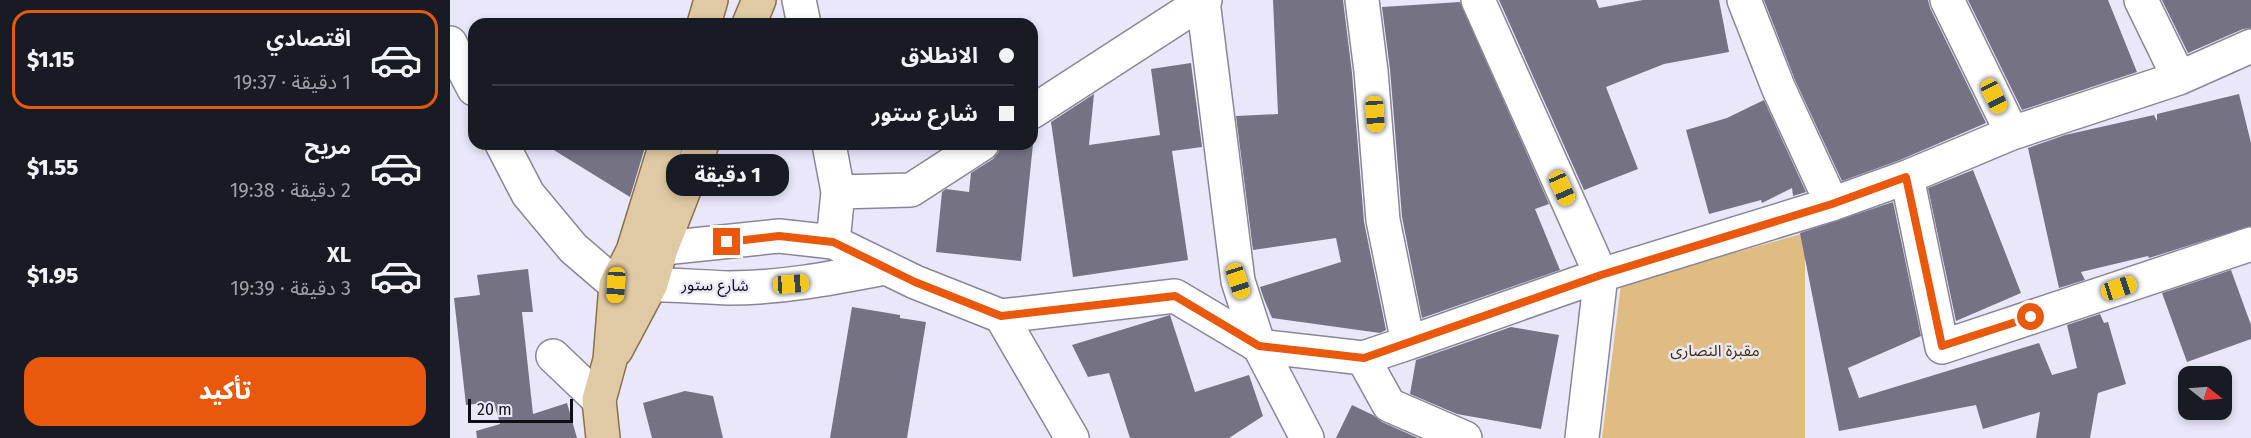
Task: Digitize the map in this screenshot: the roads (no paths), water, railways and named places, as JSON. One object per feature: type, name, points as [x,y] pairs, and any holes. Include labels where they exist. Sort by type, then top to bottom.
[{"type":"main road","points":[[706,18],[711,0]]},
{"type":"main road","points":[[752,18],[759,0]]},
{"type":"main road","points":[[610,360],[651,284],[647,250],[665,150]]},
{"type":"main road","points":[[603,438],[599,400],[610,360],[616,285],[647,250],[699,150]]},
{"type":"street","points":[[799,0],[803,18]]},
{"type":"street","points":[[1362,0],[1371,71],[1383,220],[1408,343]]},
{"type":"street","points":[[1478,0],[1601,275],[1582,438]]},
{"type":"street","points":[[1744,0],[1778,87],[1832,204]]},
{"type":"street","points":[[1947,0],[2012,133]]},
{"type":"street","points":[[2141,0],[2179,78]]},
{"type":"street","points":[[1038,108],[1204,1],[1238,281],[1259,346],[1307,438]]},
{"type":"street","points":[[450,43],[468,78]]},
{"type":"street","points":[[647,250],[779,236],[833,242],[915,282],[1001,316],[1175,296],[1259,346],[1364,358],[1601,275],[1832,204],[1906,177],[2012,133],[2179,78],[2251,47]]},
{"type":"street","points":[[505,150],[528,194],[573,248],[616,285]]},
{"type":"street","points":[[830,150],[838,192],[833,242]]},
{"type":"street","points":[[838,192],[911,190],[973,150]]},
{"type":"street","points":[[1906,177],[1942,346],[2251,244]]},
{"type":"street","name":"شارع ستور","points":[[616,285],[651,284],[730,288],[800,283],[885,268]]},
{"type":"street","points":[[1001,316],[1072,438]]},
{"type":"street","points":[[553,356],[599,400]]},
{"type":"street","points":[[1364,358],[1389,405],[1465,438]]},
{"type":"park label","name":"مقبرة النصارى","points":[[1715,350]]}]
